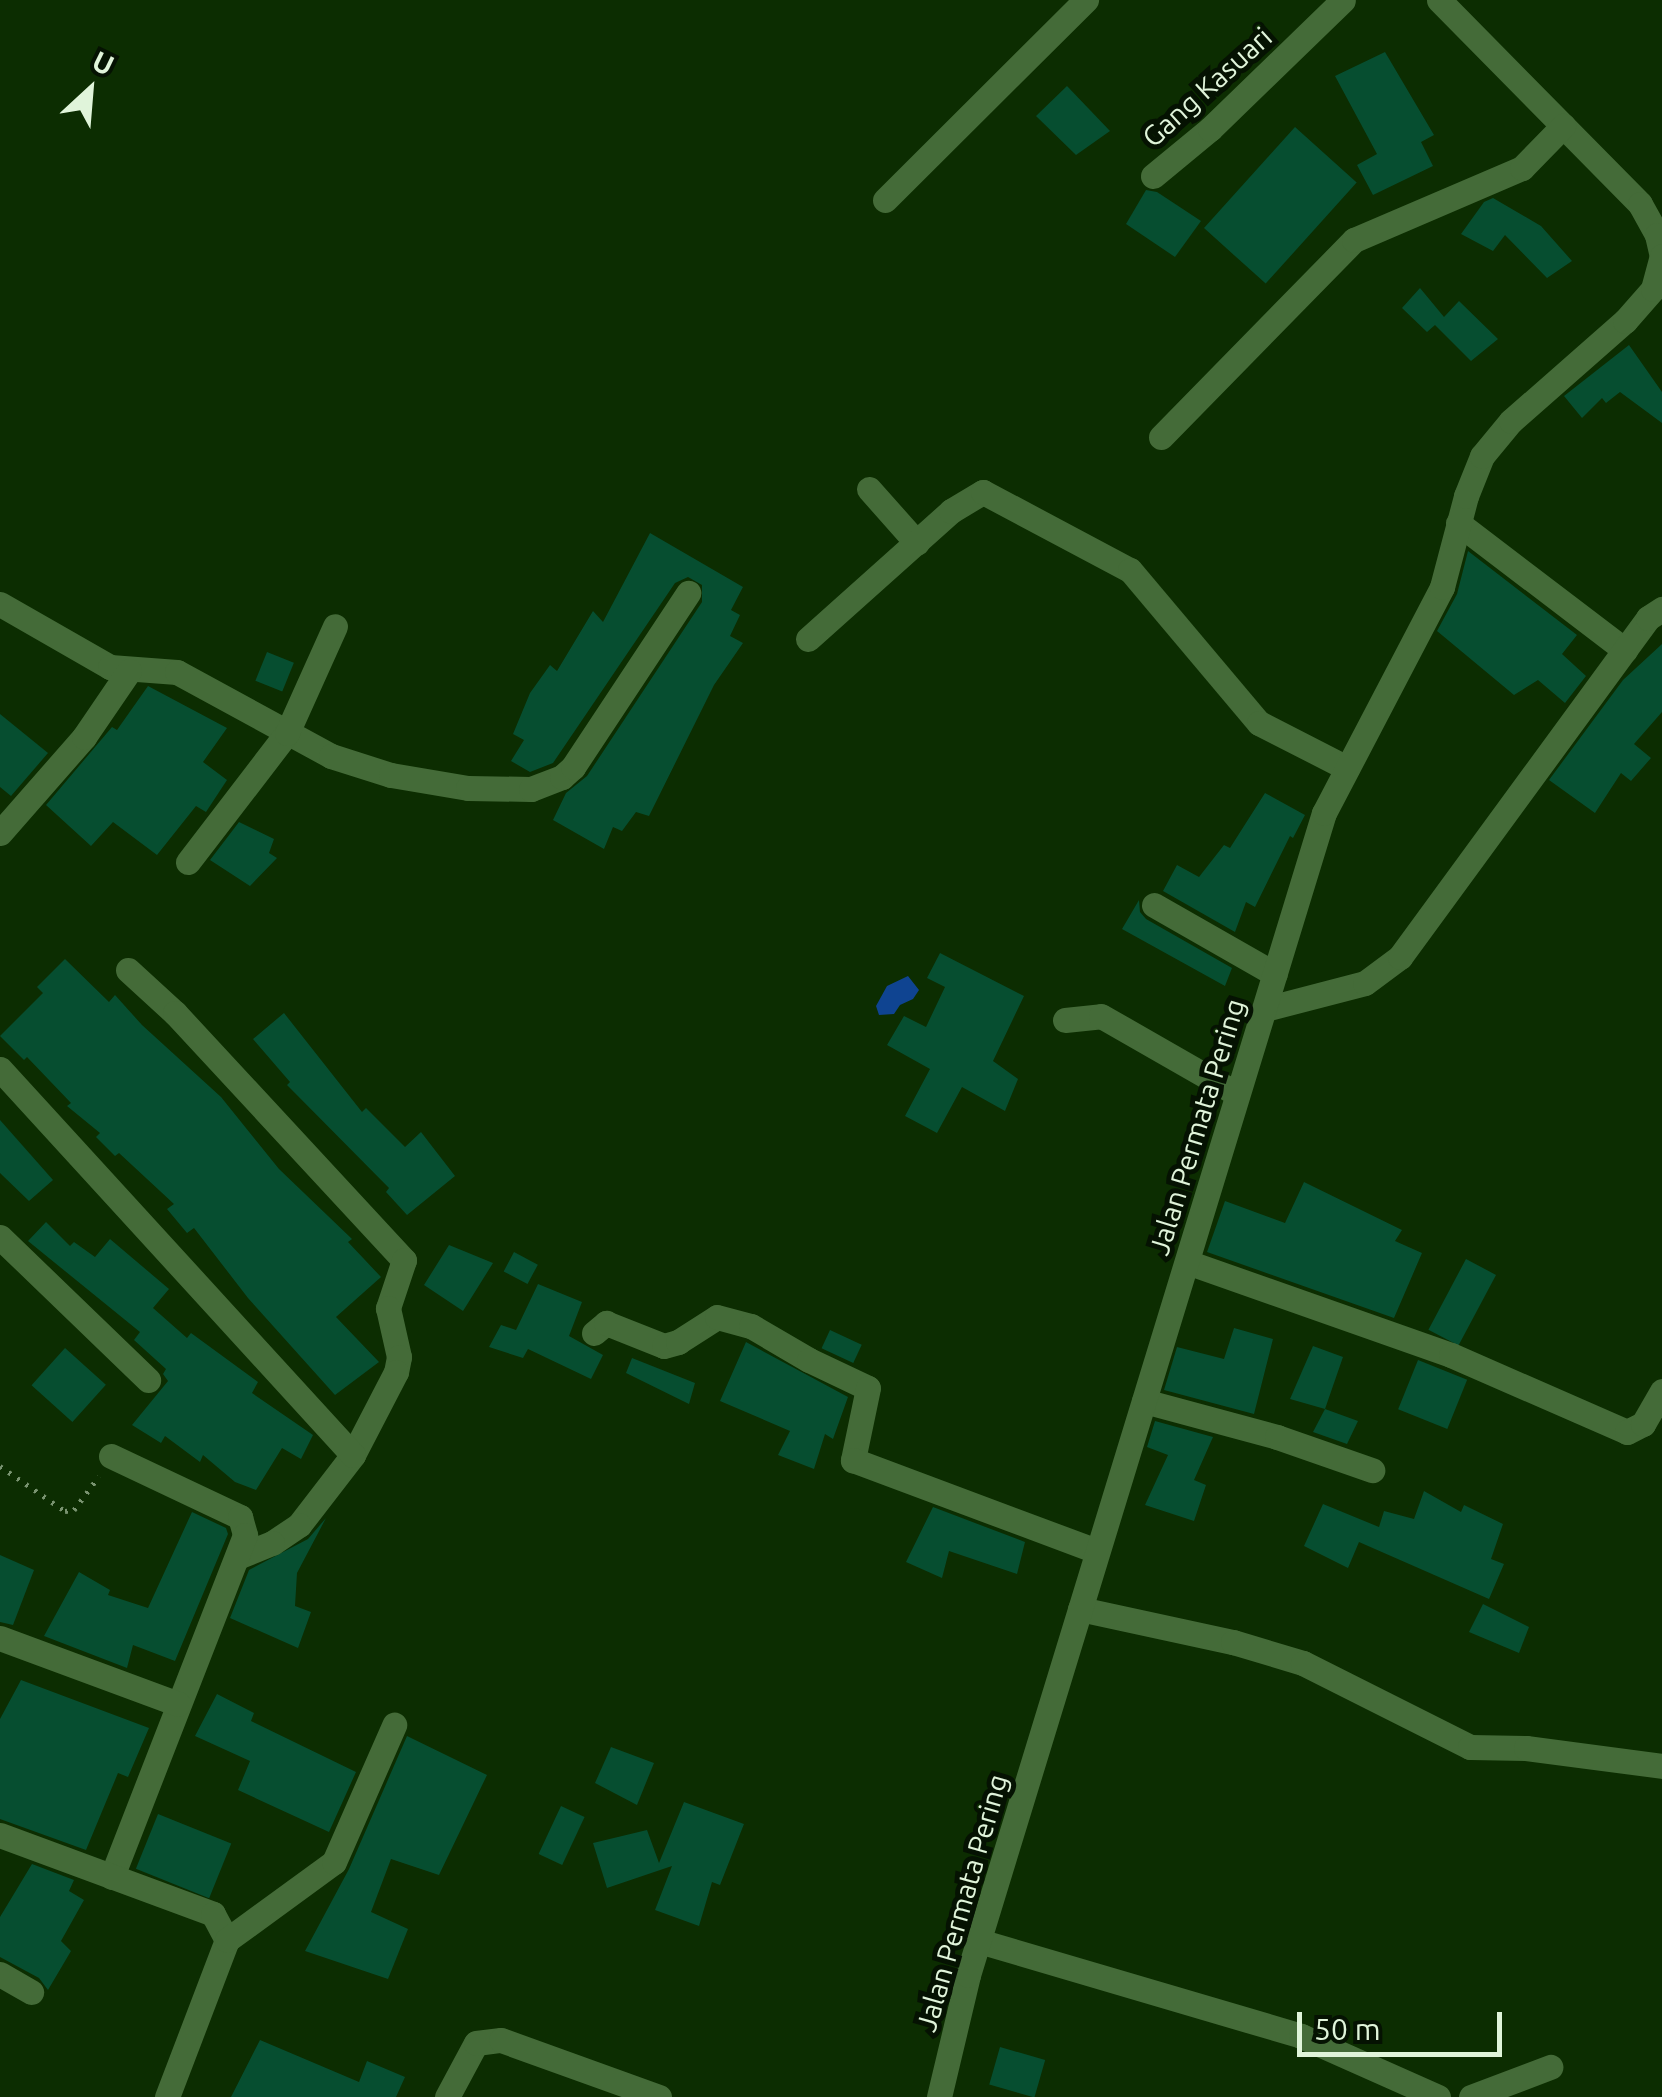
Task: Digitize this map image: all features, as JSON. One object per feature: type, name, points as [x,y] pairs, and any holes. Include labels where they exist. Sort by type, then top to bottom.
[{"type":"street","points":[[885,200],[1086,0]]},
{"type":"street","name":"Gang Kasuari","points":[[1153,176],[1210,128],[1343,0]]},
{"type":"street","name":"Jalan Permata Pering","points":[[939,2097],[979,1941],[1324,813],[1442,586],[1458,522],[1482,456],[1511,421],[1590,357],[1625,321],[1653,289],[1662,256],[1657,235],[1640,204],[1439,0]]},
{"type":"street","points":[[1161,437],[1354,240],[1522,168],[1563,126]]},
{"type":"street","points":[[869,489],[917,543]]},
{"type":"street","points":[[808,639],[952,512],[983,492],[1130,570],[1259,724],[1347,768]]},
{"type":"street","points":[[1458,522],[1624,650]]},
{"type":"street","points":[[0,604],[110,667],[177,672],[332,756],[391,775],[468,788],[531,789],[562,777],[573,767],[688,593]]},
{"type":"street","points":[[1264,1009],[1365,983],[1400,957],[1648,618],[1662,608]]},
{"type":"street","points":[[188,862],[287,733],[336,626]]},
{"type":"street","points":[[0,834],[84,737],[129,670]]},
{"type":"street","points":[[1154,904],[1275,974]]},
{"type":"street","points":[[128,970],[174,1012],[404,1260],[388,1308],[398,1357],[396,1372],[353,1455],[299,1525],[272,1543],[239,1556]]},
{"type":"street","points":[[1065,1020],[1101,1016],[1237,1094]]},
{"type":"street","points":[[0,1069],[353,1455]]},
{"type":"street","points":[[0,1236],[148,1380]]},
{"type":"street","points":[[1187,1262],[1451,1356],[1627,1432],[1643,1424],[1662,1390]]},
{"type":"street","points":[[594,1333],[606,1323],[664,1346],[678,1342],[717,1316],[751,1326],[868,1388],[853,1460],[1097,1551]]},
{"type":"street","points":[[1144,1401],[1277,1437],[1372,1470]]},
{"type":"street","points":[[111,1456],[240,1518],[245,1535],[112,1878]]},
{"type":"street","points":[[1080,1609],[1234,1642],[1303,1663],[1444,1738],[1470,1747],[1526,1748],[1662,1766]]},
{"type":"street","points":[[0,1638],[178,1704]]},
{"type":"street","points":[[166,2097],[227,1940],[334,1862],[394,1725]]},
{"type":"street","points":[[0,1835],[213,1914],[227,1940]]},
{"type":"street","points":[[979,1941],[1301,2036],[1438,2097]]},
{"type":"street","points":[[0,1974],[30,1992]]},
{"type":"street","points":[[447,2097],[476,2043],[502,2040],[660,2097]]},
{"type":"street","points":[[1471,2097],[1550,2067]]},
{"type":"path","points":[[0,1466],[54,1506],[74,1510],[111,1456]]},
{"type":"water","points":[[908,976],[919,990],[913,999],[900,1005],[894,1014],[879,1015],[876,1006],[887,986]]},
{"type":"building","points":[[1385,52],[1434,135],[1421,142],[1433,166],[1373,195],[1357,165],[1377,154],[1335,76]]},
{"type":"building","points":[[1067,86],[1110,131],[1076,155],[1036,116]]},
{"type":"building","points":[[1295,127],[1357,183],[1266,284],[1204,228]]},
{"type":"building","points":[[1146,190],[1157,192],[1201,221],[1175,257],[1126,224]]},
{"type":"building","points":[[1493,198],[1541,226],[1572,261],[1547,278],[1505,235],[1493,251],[1461,234],[1484,202]]},
{"type":"building","points":[[1420,288],[1444,317],[1459,301],[1498,339],[1471,361],[1435,325],[1427,332],[1402,308]]},
{"type":"building","points":[[1629,345],[1662,392],[1662,423],[1620,392],[1606,403],[1602,398],[1582,418],[1564,396]]},
{"type":"building","points":[[650,533],[743,587],[731,610],[740,615],[730,636],[743,643],[714,685],[649,816],[636,812],[622,831],[613,827],[604,849],[553,820],[566,793],[587,776],[702,602],[702,585],[688,577],[675,583],[553,763],[530,772],[511,761],[524,740],[513,734],[530,693],[550,665],[557,671],[593,611],[603,622]]},
{"type":"building","points":[[1468,551],[1577,635],[1562,654],[1586,676],[1565,703],[1538,680],[1514,695],[1437,631],[1457,594]]},
{"type":"building","points":[[1662,644],[1662,712],[1634,744],[1651,758],[1631,781],[1621,773],[1595,813],[1549,780],[1623,680]]},
{"type":"building","points":[[267,652],[294,663],[282,692],[255,681]]},
{"type":"building","points":[[148,686],[227,728],[203,762],[227,780],[206,812],[196,806],[157,855],[113,822],[91,846],[46,805],[112,727],[117,730]]},
{"type":"building","points":[[0,714],[48,753],[11,796],[0,787]]},
{"type":"building","points":[[1265,793],[1305,815],[1293,838],[1290,836],[1255,907],[1246,902],[1235,932],[1163,891],[1177,865],[1199,877],[1224,845],[1230,848]]},
{"type":"building","points":[[239,822],[274,839],[269,853],[277,858],[250,886],[210,860]]},
{"type":"building","points":[[1139,900],[1140,912],[1146,919],[1232,968],[1225,986],[1122,929]]},
{"type":"building","points":[[940,953],[1024,996],[993,1061],[1018,1079],[1005,1111],[962,1087],[937,1133],[905,1116],[930,1069],[887,1045],[904,1016],[926,1027],[945,987],[927,978]]},
{"type":"building","points":[[65,959],[109,1002],[115,995],[221,1097],[279,1169],[352,1239],[348,1242],[381,1277],[336,1317],[379,1362],[335,1395],[248,1298],[194,1228],[187,1233],[167,1209],[174,1204],[119,1153],[115,1156],[96,1137],[100,1133],[67,1106],[71,1103],[27,1057],[24,1060],[0,1036],[43,993],[37,987]]},
{"type":"building","points":[[284,1013],[362,1112],[366,1108],[405,1147],[421,1132],[455,1176],[407,1215],[386,1192],[389,1188],[287,1085],[290,1082],[253,1039]]},
{"type":"building","points":[[0,1120],[53,1180],[29,1201],[0,1173]]},
{"type":"building","points":[[1304,1182],[1402,1230],[1395,1241],[1422,1253],[1394,1318],[1207,1252],[1225,1201],[1285,1223]]},
{"type":"building","points":[[46,1222],[70,1246],[74,1242],[95,1257],[110,1239],[169,1289],[153,1308],[187,1338],[191,1333],[258,1382],[252,1393],[313,1435],[301,1459],[282,1448],[256,1490],[235,1482],[203,1455],[200,1462],[165,1436],[161,1443],[132,1425],[168,1381],[163,1374],[166,1369],[134,1340],[140,1332],[28,1241]]},
{"type":"building","points":[[449,1245],[493,1263],[463,1311],[424,1285]]},
{"type":"building","points":[[514,1252],[538,1265],[528,1284],[504,1271]]},
{"type":"building","points":[[1466,1259],[1496,1275],[1458,1346],[1428,1330]]},
{"type":"building","points":[[538,1284],[582,1302],[569,1336],[603,1355],[591,1379],[528,1349],[523,1358],[489,1347],[501,1325],[516,1330]]},
{"type":"building","points":[[1234,1328],[1273,1339],[1254,1414],[1164,1390],[1177,1347],[1224,1359]]},
{"type":"building","points":[[830,1330],[862,1345],[853,1363],[822,1348]]},
{"type":"building","points":[[746,1342],[848,1397],[833,1439],[825,1434],[814,1469],[778,1455],[790,1431],[720,1401]]},
{"type":"building","points":[[1313,1346],[1343,1357],[1325,1409],[1290,1399]]},
{"type":"building","points":[[65,1348],[106,1385],[72,1422],[32,1385]]},
{"type":"building","points":[[632,1358],[695,1383],[689,1404],[626,1373]]},
{"type":"building","points":[[1418,1360],[1467,1380],[1447,1429],[1398,1409]]},
{"type":"building","points":[[1325,1409],[1358,1421],[1347,1444],[1313,1432]]},
{"type":"building","points":[[1155,1421],[1213,1437],[1194,1480],[1206,1485],[1194,1521],[1145,1505],[1168,1455],[1147,1447]]},
{"type":"building","points":[[1424,1491],[1461,1512],[1464,1505],[1503,1524],[1491,1559],[1504,1564],[1489,1599],[1359,1542],[1348,1568],[1304,1546],[1323,1504],[1379,1527],[1384,1511],[1414,1519]]},
{"type":"building","points":[[933,1507],[1025,1542],[1017,1574],[949,1551],[942,1578],[906,1562]]},
{"type":"building","points":[[192,1512],[226,1528],[228,1534],[175,1661],[133,1645],[127,1668],[44,1636],[79,1572],[110,1590],[108,1595],[148,1608]]},
{"type":"building","points":[[326,1518],[297,1573],[295,1606],[311,1612],[298,1648],[230,1618],[249,1570],[308,1539]]},
{"type":"building","points":[[0,1555],[34,1570],[13,1625],[0,1622]]},
{"type":"building","points":[[1483,1604],[1529,1627],[1519,1653],[1469,1632]]},
{"type":"building","points":[[21,1680],[149,1728],[128,1777],[118,1773],[86,1850],[0,1819],[0,1719]]},
{"type":"building","points":[[217,1694],[254,1713],[251,1721],[356,1772],[329,1832],[238,1790],[250,1761],[195,1736]]},
{"type":"building","points":[[407,1736],[487,1775],[439,1875],[391,1859],[371,1912],[408,1929],[388,1979],[305,1951],[349,1869]]},
{"type":"building","points":[[611,1747],[654,1763],[637,1805],[595,1783]]},
{"type":"building","points":[[684,1802],[744,1824],[720,1885],[712,1882],[699,1926],[655,1910],[672,1866],[607,1888],[593,1843],[647,1830],[659,1863]]},
{"type":"building","points":[[561,1806],[585,1817],[562,1865],[539,1854]]},
{"type":"building","points":[[158,1814],[231,1844],[209,1898],[136,1869]]},
{"type":"building","points":[[32,1864],[74,1880],[69,1891],[84,1900],[61,1941],[71,1951],[48,1990],[39,1978],[0,1957],[0,1917]]},
{"type":"building","points":[[260,2040],[359,2082],[367,2061],[405,2077],[396,2097],[231,2097]]},
{"type":"building","points":[[1000,2047],[1045,2060],[1035,2097],[989,2084]]}]
